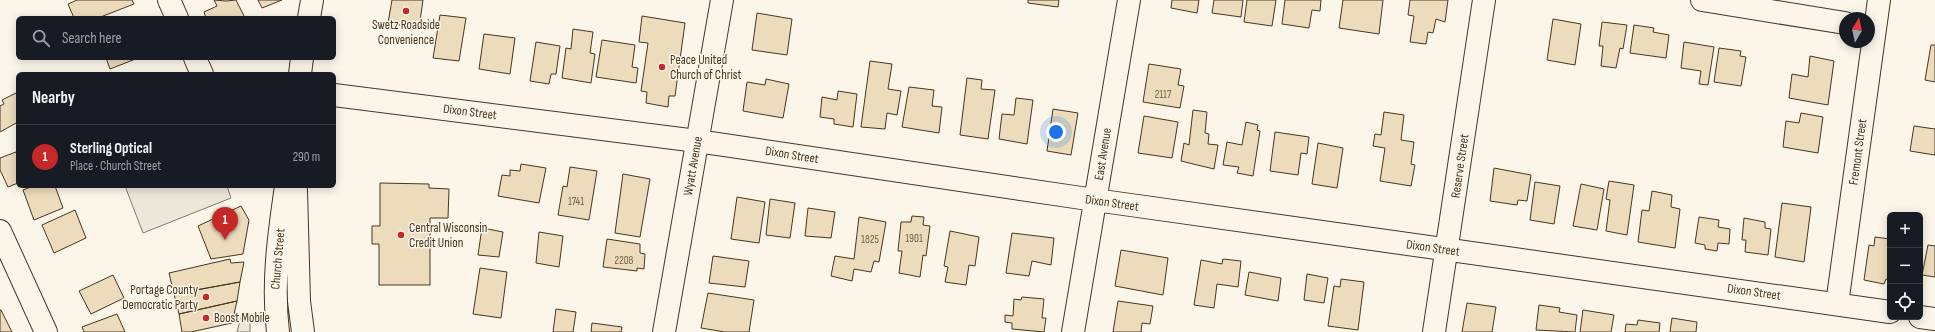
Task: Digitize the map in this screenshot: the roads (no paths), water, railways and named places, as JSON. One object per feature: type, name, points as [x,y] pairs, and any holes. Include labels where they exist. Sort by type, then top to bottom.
[{"type":"street","points":[[169,0],[176,16]]},
{"type":"street","points":[[309,16],[312,0]]},
{"type":"street","name":"Wyatt Avenue","points":[[664,332],[722,0]]},
{"type":"street","name":"East Avenue","points":[[1073,332],[1129,0]]},
{"type":"street","name":"Reserve Street","points":[[1434,332],[1448,250],[1484,0]]},
{"type":"street","points":[[1702,0],[1839,22]]},
{"type":"street","name":"Fremont Street","points":[[1875,15],[1879,0]]},
{"type":"street","name":"Fremont Street","points":[[1837,304],[1869,48]]},
{"type":"street","points":[[196,60],[201,72]]},
{"type":"street","points":[[300,72],[302,60]]},
{"type":"street","name":"Dixon Street","points":[[336,94],[697,141],[1095,200],[1887,312]]},
{"type":"street","name":"Church Street","points":[[278,332],[275,293],[279,232],[286,188]]},
{"type":"street","name":"Church Street","points":[[296,188],[299,301],[303,332]]},
{"type":"street","points":[[0,231],[46,332]]},
{"type":"street","points":[[1923,318],[1935,320]]},
{"type":"place","name":"Swetz Roadside Convenience","points":[[406,11]]},
{"type":"place","name":"Peace United Church of Christ","points":[[662,67]]},
{"type":"place","name":"Central Wisconsin Credit Union","points":[[401,235]]},
{"type":"place","name":"Sterling Optical","points":[[225,240]]},
{"type":"place","name":"Portage County Democratic Party","points":[[206,297]]},
{"type":"place","name":"Boost Mobile","points":[[206,318]]}]
